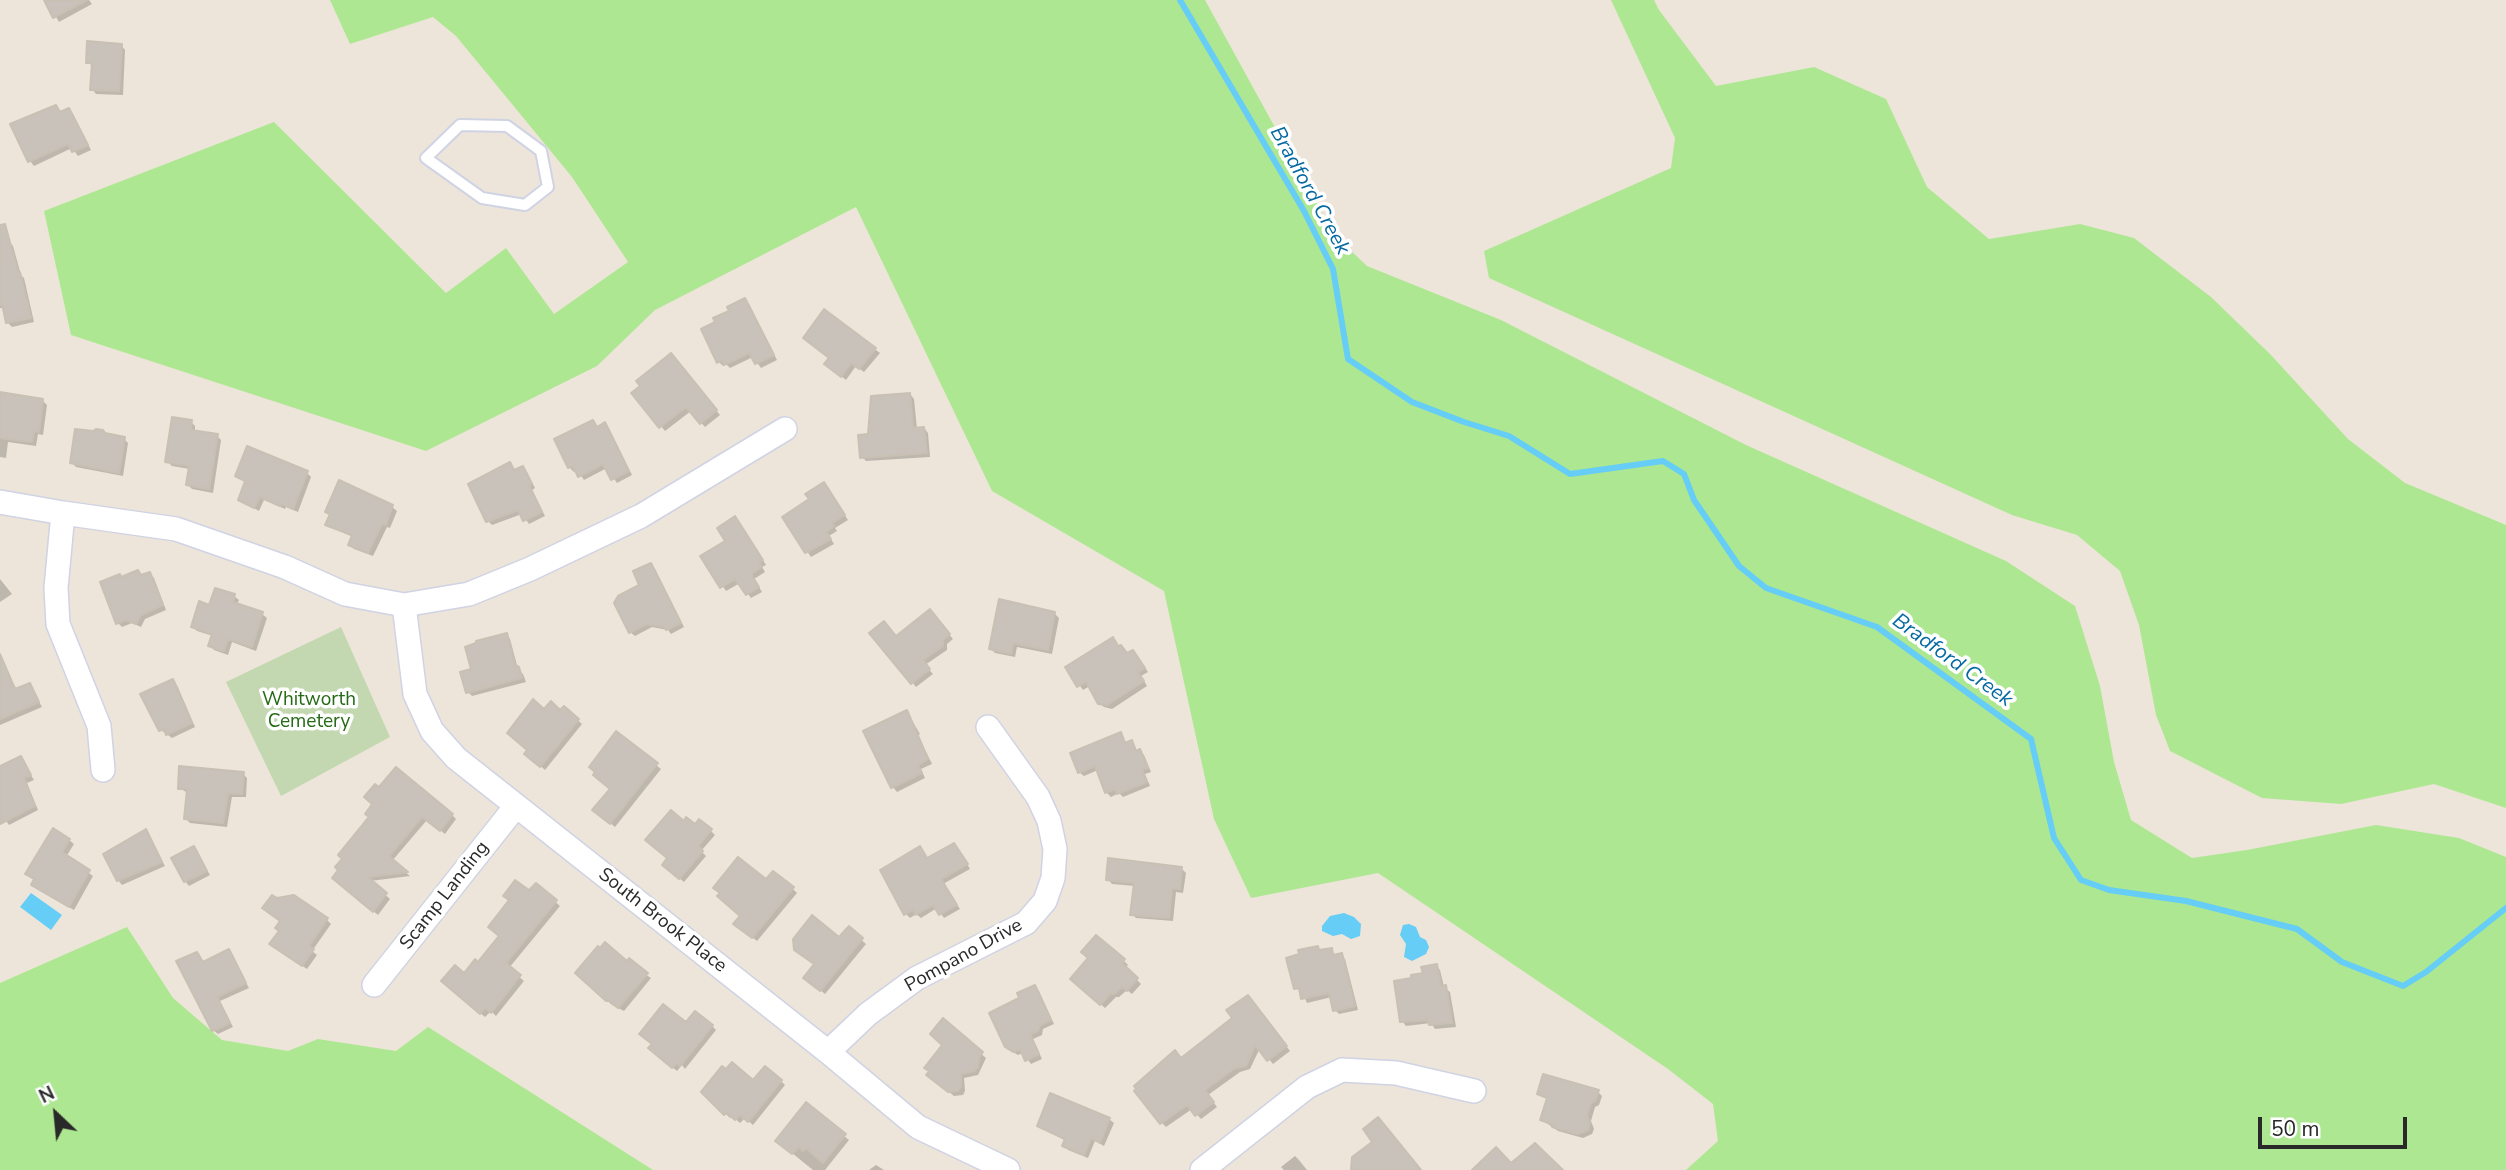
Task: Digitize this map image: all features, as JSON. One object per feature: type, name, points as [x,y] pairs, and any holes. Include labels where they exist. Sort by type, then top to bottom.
[{"type":"street","points":[[0,502],[176,529],[285,567],[345,594],[404,605],[469,594],[530,569],[641,516],[785,429]]},
{"type":"street","points":[[63,513],[56,588],[58,624],[99,726],[103,770]]},
{"type":"street","name":"South Brook Place","points":[[404,605],[415,694],[432,731],[456,758],[828,1052],[918,1127],[1008,1170]]},
{"type":"street","name":"Pompano Drive","points":[[828,1052],[867,1014],[917,978],[1026,923],[1045,901],[1053,878],[1055,849],[1049,821],[1038,797],[988,727]]},
{"type":"street","name":"Scamp Landing","points":[[374,985],[516,806]]},
{"type":"street","points":[[1202,1170],[1307,1087],[1342,1070],[1396,1073],[1474,1091]]},
{"type":"lane","points":[[460,125],[507,126],[541,151],[548,187],[524,205],[482,198],[426,158],[460,125]]},
{"type":"green space","points":[[330,0],[1205,0],[1334,235],[1367,266],[1501,320],[1746,445],[2006,561],[2075,606],[2100,686],[2114,762],[2131,820],[2192,858],[2376,825],[2459,838],[2506,857],[2506,1170],[1686,1170],[1718,1141],[1713,1104],[1668,1069],[1378,873],[1251,898],[1214,819],[1164,591],[992,491],[856,207],[655,310],[597,366],[426,451],[71,335],[44,211],[274,122],[446,293],[506,248],[554,314],[628,262],[572,177],[456,36],[433,17],[350,44]]},
{"type":"green space","points":[[1611,0],[1654,0],[1716,86],[1814,67],[1886,99],[1927,187],[1989,239],[2080,224],[2134,238],[2211,297],[2271,355],[2348,439],[2405,483],[2506,525],[2506,808],[2434,784],[2341,804],[2262,798],[2170,751],[2156,715],[2139,625],[2120,571],[2077,535],[2012,515],[1489,278],[1484,251],[1671,168],[1675,138]]},
{"type":"green space","name":"Whitworth Cemetery","points":[[341,627],[390,737],[281,796],[226,682]]},
{"type":"green space","points":[[127,927],[173,998],[222,1040],[288,1051],[318,1039],[396,1051],[428,1027],[653,1170],[0,1170],[0,983]]},
{"type":"water","points":[[31,893],[62,915],[51,930],[20,907]]},
{"type":"water","points":[[1344,913],[1361,924],[1360,936],[1351,939],[1342,934],[1333,936],[1322,931],[1322,926],[1330,916]]},
{"type":"water","points":[[1403,925],[1416,927],[1429,947],[1426,954],[1412,961],[1404,957],[1406,944],[1400,935]]},
{"type":"building","points":[[44,0],[87,0],[53,18]]},
{"type":"building","points":[[87,41],[122,44],[119,91],[90,90],[92,63],[86,63]]},
{"type":"building","points":[[56,105],[60,112],[69,108],[88,145],[72,152],[68,144],[28,162],[10,124]]},
{"type":"building","points":[[5,224],[31,318],[6,323],[2,304],[0,305],[0,225]]},
{"type":"building","points":[[745,298],[774,355],[755,364],[749,353],[724,365],[722,360],[717,363],[701,329],[715,322],[713,318],[729,311],[727,307]]},
{"type":"building","points":[[824,309],[876,348],[859,369],[851,363],[841,377],[824,364],[829,358],[803,338]]},
{"type":"building","points":[[671,353],[717,410],[700,424],[686,407],[659,428],[631,393],[640,386],[636,381]]},
{"type":"building","points":[[0,392],[43,399],[39,432],[34,431],[32,442],[0,438]]},
{"type":"building","points":[[910,393],[913,428],[924,427],[927,453],[860,458],[858,435],[868,434],[871,396]]},
{"type":"building","points":[[172,417],[192,420],[191,430],[218,434],[209,489],[186,485],[189,466],[165,462]]},
{"type":"building","points":[[593,420],[597,427],[605,422],[629,471],[611,480],[603,464],[578,477],[573,466],[568,468],[554,439]]},
{"type":"building","points":[[75,429],[103,430],[105,433],[125,437],[119,473],[70,463]]},
{"type":"building","points":[[247,446],[308,471],[293,509],[260,497],[254,508],[238,500],[245,481],[235,476]]},
{"type":"building","points":[[510,462],[514,470],[523,466],[542,512],[523,521],[518,510],[486,522],[468,484]]},
{"type":"building","points":[[339,480],[393,505],[386,525],[382,524],[368,553],[348,545],[352,535],[325,525],[330,514],[325,512]]},
{"type":"building","points":[[824,482],[845,515],[832,523],[834,526],[826,532],[831,539],[805,553],[782,517],[809,499],[805,494]]},
{"type":"building","points":[[735,516],[763,560],[759,562],[762,567],[751,574],[759,587],[746,595],[735,579],[720,588],[700,556],[725,541],[717,528]]},
{"type":"building","points":[[651,563],[681,623],[666,630],[664,627],[647,624],[629,633],[614,603],[618,596],[639,585],[633,571]]},
{"type":"building","points":[[138,570],[141,575],[150,572],[163,605],[141,615],[136,624],[126,620],[116,624],[100,582]]},
{"type":"building","points":[[215,588],[235,594],[233,602],[263,612],[252,647],[228,639],[224,651],[208,646],[212,634],[191,627],[199,601],[209,605]]},
{"type":"building","points":[[999,599],[1055,612],[1048,650],[1013,643],[1011,654],[989,649]]},
{"type":"building","points":[[930,609],[950,634],[943,640],[943,646],[923,660],[930,669],[911,684],[869,633],[884,621],[896,636]]},
{"type":"building","points":[[507,633],[515,665],[519,667],[522,678],[466,693],[460,672],[471,669],[465,647],[476,641]]},
{"type":"building","points":[[1113,637],[1118,646],[1121,645],[1127,653],[1133,650],[1145,668],[1138,672],[1144,681],[1107,705],[1098,704],[1086,682],[1077,687],[1065,667]]},
{"type":"building","points":[[0,654],[15,689],[30,683],[39,702],[0,719]]},
{"type":"building","points":[[173,679],[192,723],[166,735],[164,729],[159,731],[140,694]]},
{"type":"building","points":[[533,699],[544,709],[551,701],[560,710],[564,706],[579,719],[540,767],[524,754],[527,750],[507,733]]},
{"type":"building","points":[[907,710],[928,759],[918,765],[922,773],[891,788],[863,731]]},
{"type":"building","points":[[616,731],[658,763],[610,824],[592,810],[610,789],[593,775],[595,772],[589,767]]},
{"type":"building","points":[[1121,732],[1125,743],[1132,740],[1136,751],[1140,749],[1148,768],[1142,770],[1147,782],[1117,794],[1115,789],[1105,793],[1095,766],[1078,773],[1070,753]]},
{"type":"building","points":[[21,756],[31,775],[24,778],[35,806],[0,824],[0,766]]},
{"type":"building","points":[[179,766],[244,772],[242,794],[228,793],[223,823],[184,819],[187,789],[178,789]]},
{"type":"building","points":[[396,767],[453,814],[440,831],[422,817],[389,856],[408,872],[368,877],[387,893],[373,912],[332,878],[338,870],[335,867],[342,859],[338,855],[369,817],[365,814],[372,804],[364,797],[375,784],[379,787]]},
{"type":"building","points":[[671,810],[684,821],[686,817],[695,824],[699,819],[712,829],[698,846],[703,851],[679,879],[662,865],[667,858],[645,840]]},
{"type":"building","points":[[53,828],[70,839],[62,852],[90,870],[69,907],[31,885],[34,879],[25,874]]},
{"type":"building","points":[[146,829],[162,862],[117,881],[103,854]]},
{"type":"building","points":[[954,843],[968,864],[941,879],[957,905],[939,915],[933,905],[915,915],[913,910],[904,915],[880,870],[920,846],[927,858]]},
{"type":"building","points":[[194,846],[207,871],[184,882],[171,858]]},
{"type":"building","points":[[738,857],[766,879],[773,871],[794,887],[752,938],[733,924],[740,916],[717,896],[720,893],[713,888]]},
{"type":"building","points":[[1108,858],[1182,867],[1180,889],[1172,888],[1169,918],[1130,915],[1134,883],[1106,880]]},
{"type":"building","points":[[515,880],[529,890],[536,883],[557,900],[506,963],[521,975],[491,1013],[485,1008],[480,1014],[441,981],[455,965],[464,973],[475,959],[478,962],[499,936],[488,927],[509,900],[503,896]]},
{"type":"building","points":[[272,895],[277,898],[294,895],[328,918],[309,946],[314,949],[302,966],[269,944],[279,931],[275,928],[280,921],[262,908]]},
{"type":"building","points":[[812,915],[839,937],[849,926],[863,938],[820,991],[803,978],[814,964],[794,950],[793,939]]},
{"type":"building","points":[[1096,935],[1125,959],[1122,963],[1138,978],[1127,991],[1122,987],[1114,994],[1111,993],[1100,1005],[1070,979],[1088,958],[1081,952]]},
{"type":"building","points":[[605,942],[627,961],[629,958],[648,973],[618,1008],[606,1001],[575,973],[598,946],[600,948]]},
{"type":"building","points":[[1318,946],[1319,950],[1332,948],[1333,955],[1342,953],[1355,1006],[1333,1011],[1329,993],[1301,999],[1299,988],[1294,989],[1286,958],[1299,954],[1298,950]]},
{"type":"building","points":[[229,949],[246,983],[217,997],[230,1023],[212,1031],[176,961],[197,952],[203,962]]},
{"type":"building","points":[[1437,964],[1441,986],[1446,985],[1452,1023],[1429,1025],[1428,1020],[1400,1022],[1394,981],[1411,978],[1411,975],[1423,973],[1421,967]]},
{"type":"building","points":[[1035,985],[1051,1020],[1030,1034],[1039,1054],[1025,1061],[1020,1049],[1013,1052],[1005,1047],[989,1013],[1019,998],[1017,993]]},
{"type":"building","points":[[1248,995],[1287,1046],[1267,1061],[1255,1045],[1246,1066],[1235,1068],[1205,1090],[1214,1102],[1195,1116],[1187,1105],[1160,1124],[1134,1091],[1134,1086],[1175,1050],[1181,1058],[1232,1018],[1226,1010]]},
{"type":"building","points":[[663,1004],[686,1022],[695,1011],[713,1025],[680,1066],[677,1063],[672,1068],[648,1048],[652,1044],[639,1034]]},
{"type":"building","points":[[943,1018],[983,1052],[974,1071],[961,1074],[958,1091],[948,1092],[926,1075],[929,1071],[924,1068],[942,1045],[930,1034]]},
{"type":"building","points":[[732,1062],[753,1080],[765,1066],[782,1080],[748,1122],[740,1115],[735,1120],[727,1113],[724,1115],[701,1092],[722,1066],[726,1069]]},
{"type":"building","points":[[1543,1074],[1599,1090],[1587,1116],[1590,1123],[1588,1130],[1577,1134],[1552,1127],[1554,1125],[1540,1120],[1547,1098],[1537,1094]]},
{"type":"building","points":[[1050,1093],[1110,1118],[1100,1143],[1091,1138],[1084,1155],[1062,1146],[1065,1139],[1037,1126]]},
{"type":"building","points":[[806,1102],[846,1134],[823,1163],[806,1148],[803,1151],[799,1147],[792,1154],[775,1141]]},
{"type":"building","points":[[1378,1117],[1421,1170],[1351,1170],[1352,1157],[1372,1142],[1363,1129]]},
{"type":"building","points":[[1535,1143],[1563,1170],[1472,1170],[1496,1147],[1511,1163]]},
{"type":"waterway","name":"Bradford Creek","points":[[1180,0],[1304,211],[1333,269],[1348,359],[1412,402],[1509,436],[1570,474],[1663,461],[1684,474],[1694,500],[1739,566],[1766,588],[1877,627],[2031,739],[2054,838],[2081,880],[2109,890],[2186,901],[2297,929],[2342,962],[2403,986],[2426,972],[2506,908]]}]
